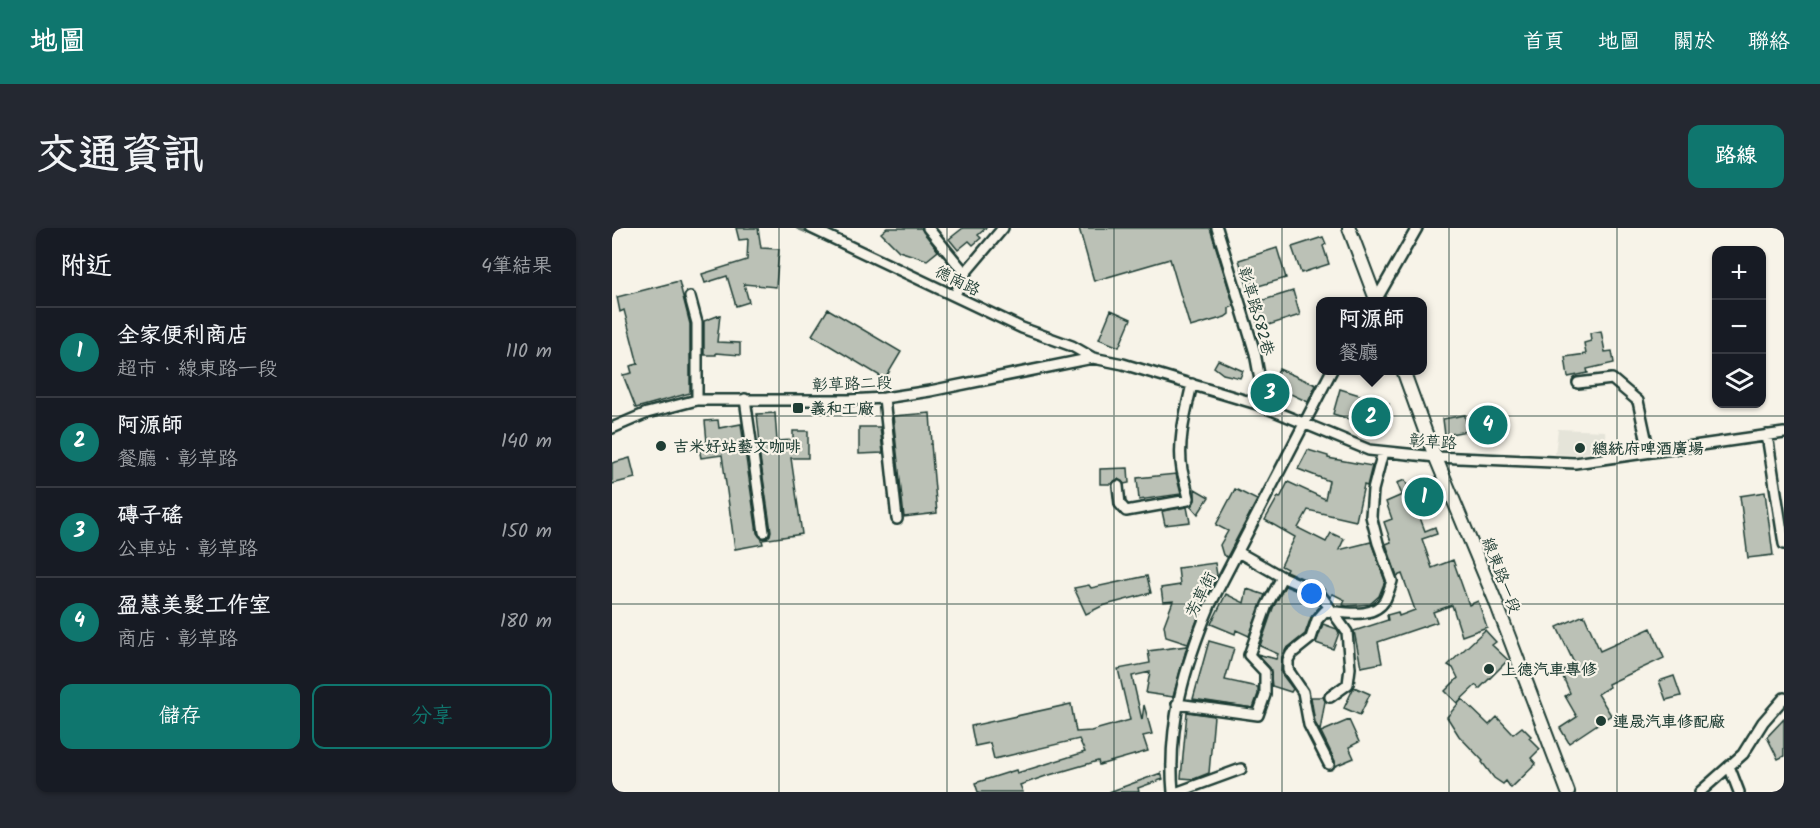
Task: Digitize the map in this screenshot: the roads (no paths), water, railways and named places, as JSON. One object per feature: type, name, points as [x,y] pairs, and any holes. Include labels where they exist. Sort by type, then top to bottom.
[{"type":"main road","points":[[1349,228],[1375,297]]},
{"type":"main road","name":"線東路一段","points":[[1405,375],[1495,600],[1568,792]]},
{"type":"street","name":"德南路","points":[[811,228],[1022,328],[1072,346],[1094,358]]},
{"type":"street","points":[[928,228],[965,273]]},
{"type":"street","points":[[955,295],[965,273],[1003,228]]},
{"type":"street","name":"彰草路582巷","points":[[1217,228],[1255,352],[1260,380],[1257,404]]},
{"type":"street","points":[[1378,297],[1417,228]]},
{"type":"street","points":[[690,297],[697,322],[697,400]]},
{"type":"street","name":"彰草路","points":[[1094,358],[1257,404],[1369,450],[1383,452],[1436,457],[1575,463],[1784,433]]},
{"type":"street","name":"彰草路二段","points":[[612,428],[647,413],[697,400],[884,398],[1094,358]]},
{"type":"street","name":"芳草街","points":[[1173,792],[1171,756],[1177,704],[1187,664],[1200,629],[1330,375]]},
{"type":"street","points":[[1578,383],[1612,379],[1638,401],[1649,452]]},
{"type":"street","points":[[1118,486],[1120,504],[1126,511],[1188,500],[1181,450],[1192,384]]},
{"type":"street","points":[[884,398],[897,519]]},
{"type":"street","points":[[744,399],[764,532]]},
{"type":"street","points":[[1767,435],[1784,544]]},
{"type":"street","points":[[1329,764],[1309,725],[1303,692],[1288,670],[1288,660],[1291,654],[1311,639],[1317,620],[1325,611],[1360,614],[1372,611],[1384,602],[1392,581],[1371,516],[1373,490],[1383,452]]},
{"type":"street","points":[[1238,552],[1282,577],[1319,593],[1347,632],[1350,668],[1348,684],[1330,697]]},
{"type":"street","points":[[1177,704],[1258,715],[1264,695],[1265,672],[1249,655],[1267,605],[1282,577]]},
{"type":"street","points":[[1700,792],[1743,754],[1763,722],[1784,698]]},
{"type":"street","points":[[1729,766],[1739,792]]},
{"type":"street","points":[[1178,792],[1241,769]]},
{"type":"waterway","points":[[797,228],[821,238]]},
{"type":"waterway","points":[[984,315],[1024,334],[1036,337]]},
{"type":"place","name":"磚子磘","points":[[1270,393]]},
{"type":"place","name":"義和工廠","points":[[798,408]]},
{"type":"place","name":"阿源師","points":[[1371,417]]},
{"type":"place","name":"盈慧美髮工作室","points":[[1488,425]]},
{"type":"place","name":"吉米好站藝文咖啡","points":[[661,446]]},
{"type":"place","name":"總統府啤酒廣場","points":[[1580,448]]},
{"type":"place","name":"全家便利商店","points":[[1424,497]]},
{"type":"place","name":"上德汽車專修","points":[[1489,669]]},
{"type":"place","name":"連晟汽車修配廠","points":[[1601,721]]}]
